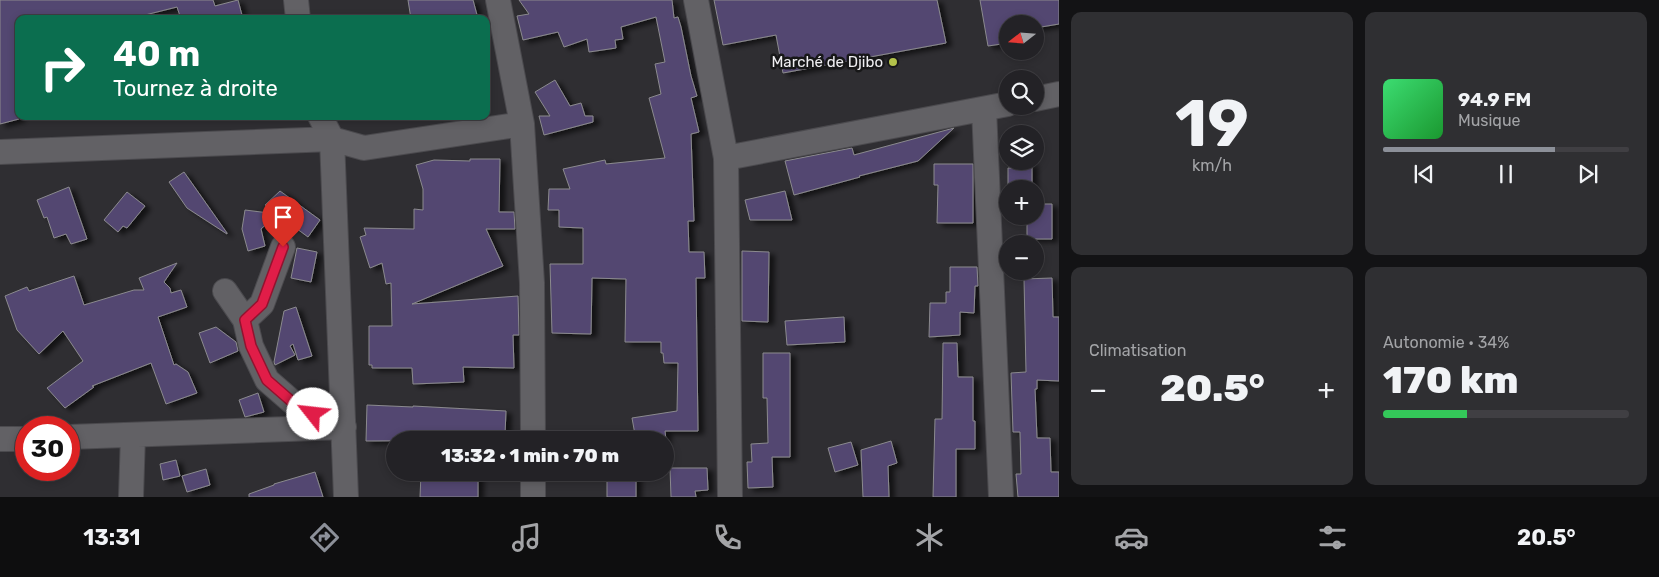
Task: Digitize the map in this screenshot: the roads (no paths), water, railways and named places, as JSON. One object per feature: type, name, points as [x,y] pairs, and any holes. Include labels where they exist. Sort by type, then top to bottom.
[{"type":"street","points":[[296,0],[298,15]]},
{"type":"street","points":[[498,0],[522,124],[532,282],[533,431]]},
{"type":"street","points":[[696,0],[726,158],[730,497]]},
{"type":"street","points":[[1044,97],[1059,94]]},
{"type":"street","points":[[726,158],[999,106]]},
{"type":"street","points":[[984,109],[1001,497]]},
{"type":"street","points":[[322,120],[332,140],[346,497]]},
{"type":"street","points":[[0,152],[332,140],[364,148],[522,124]]},
{"type":"street","points":[[245,320],[262,304],[283,247]]},
{"type":"street","points":[[225,291],[245,320],[251,346],[267,380],[298,407],[344,427]]},
{"type":"street","points":[[80,437],[344,427]]},
{"type":"street","points":[[131,497],[132,435]]},
{"type":"street","points":[[0,440],[15,439]]},
{"type":"street","points":[[533,481],[533,497]]},
{"type":"place","name":"Marché de Djibo","points":[[893,62]]}]
